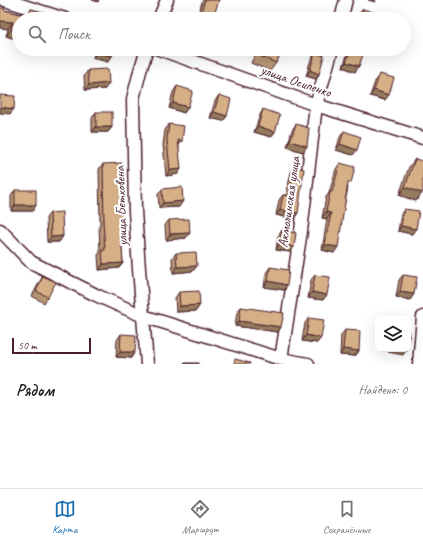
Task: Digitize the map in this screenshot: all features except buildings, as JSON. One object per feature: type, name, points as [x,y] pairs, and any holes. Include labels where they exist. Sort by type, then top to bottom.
[{"type":"street","points":[[4,0],[43,12]]},
{"type":"street","points":[[162,12],[167,0]]},
{"type":"street","points":[[343,12],[346,0]]},
{"type":"street","name":"улица Бетховена","points":[[145,56],[133,99],[135,211],[147,364]]},
{"type":"street","name":"улица Осипенко","points":[[180,56],[316,105],[423,138]]},
{"type":"street","name":"Акмолинская улица","points":[[280,359],[301,231],[316,105],[330,56]]},
{"type":"street","points":[[0,230],[31,262],[96,295],[143,316],[280,359],[308,364]]},
{"type":"street","points":[[419,364],[423,317]]}]
